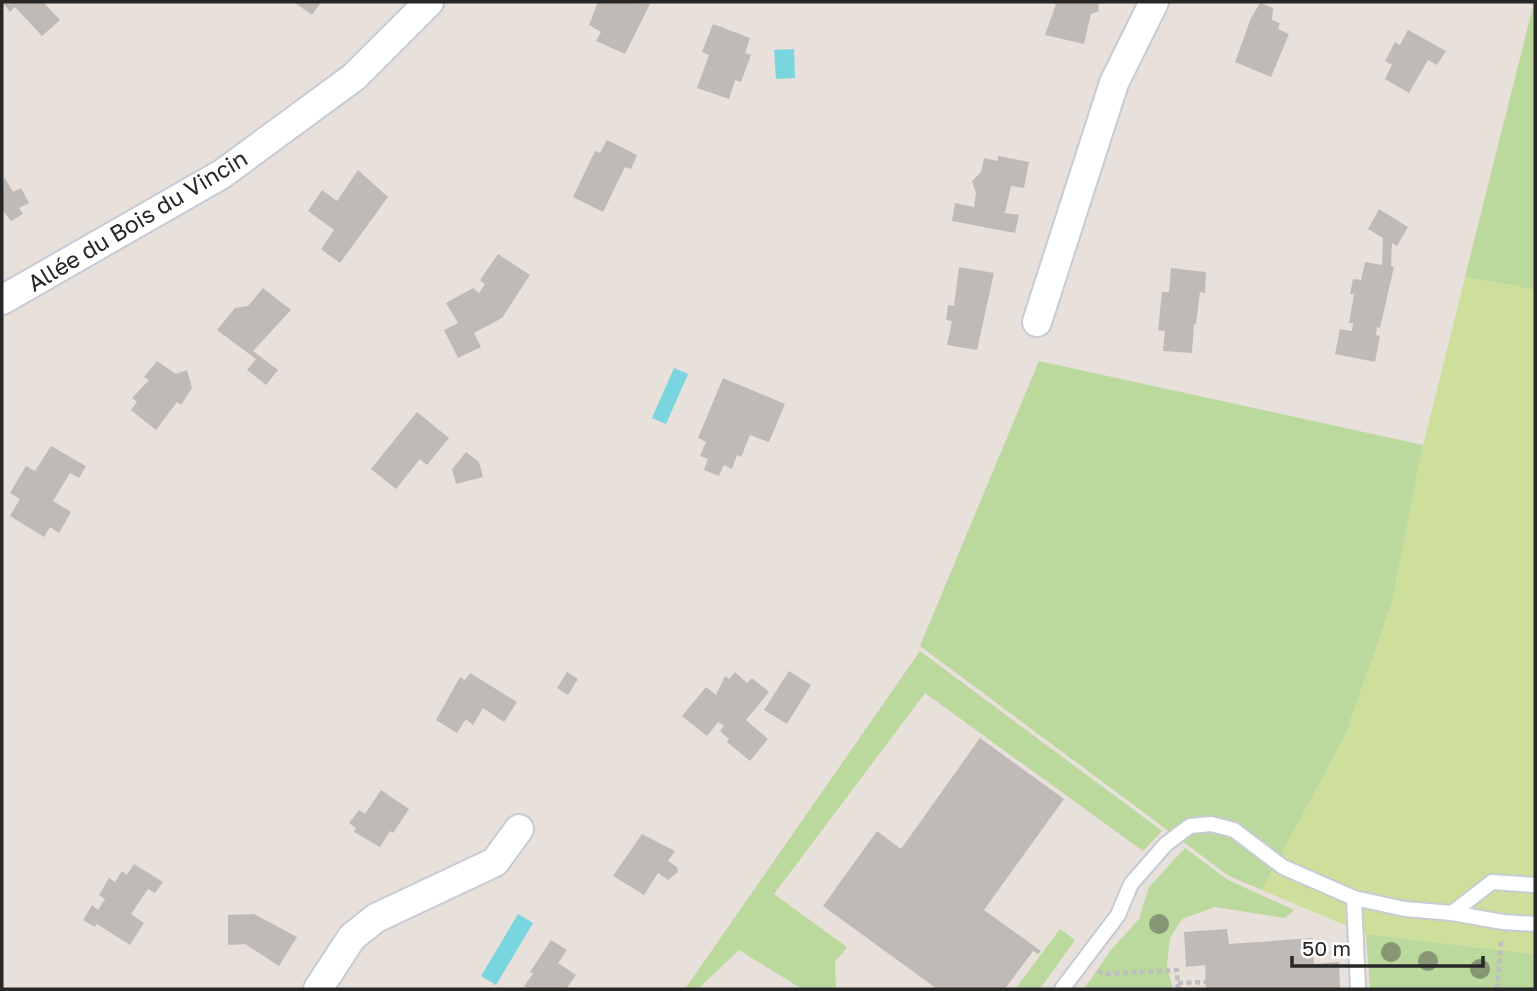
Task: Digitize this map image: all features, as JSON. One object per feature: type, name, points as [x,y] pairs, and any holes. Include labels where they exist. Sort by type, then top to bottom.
[{"type":"street","name":"Allée du Bois du Vincin","points":[[2,300],[222,174],[354,77],[429,2]]},
{"type":"street","points":[[1037,321],[1114,83],[1154,2]]},
{"type":"street","points":[[318,989],[352,937],[376,918],[495,862],[519,829]]},
{"type":"lane","points":[[1062,989],[1118,915],[1131,884],[1166,844],[1189,826],[1211,824],[1234,830],[1283,867],[1354,898],[1405,909],[1535,924]]},
{"type":"lane","points":[[1452,913],[1492,882],[1535,885]]},
{"type":"lane","points":[[1354,898],[1358,989]]},
{"type":"path","points":[[1497,989],[1503,922]]},
{"type":"path","points":[[1084,960],[1106,974],[1177,970],[1178,986],[1206,982]]},
{"type":"green space","points":[[1535,2],[1535,290],[1465,277]]},
{"type":"green space","points":[[1465,277],[1535,290],[1535,954],[1366,934],[1262,890],[1345,736],[1392,603],[1423,445]]},
{"type":"green space","points":[[1039,361],[1423,445],[1392,603],[1345,736],[1262,890],[1229,876],[920,646]]},
{"type":"green space","points":[[920,651],[1162,831],[1143,851],[925,693],[774,894],[847,947],[835,962],[836,989],[802,989],[739,950],[698,989],[685,989]]},
{"type":"green space","points":[[1185,848],[1228,880],[1294,910],[1285,918],[1215,907],[1182,919],[1170,938],[1167,965],[1173,989],[1084,989],[1111,950],[1139,919],[1149,887]]},
{"type":"green space","points":[[1060,929],[1075,940],[1040,989],[1015,989]]},
{"type":"green space","points":[[1366,934],[1535,954],[1535,989],[1370,989]]},
{"type":"water","points":[[794,49],[795,78],[776,79],[774,50]]},
{"type":"water","points":[[674,368],[688,374],[666,424],[652,418]]},
{"type":"water","points":[[518,914],[533,923],[496,985],[481,976]]},
{"type":"building","points":[[2,2],[43,2],[60,20],[42,36],[15,7],[10,12]]},
{"type":"building","points":[[294,2],[321,2],[312,15]]},
{"type":"building","points":[[598,2],[650,4],[625,54],[596,41],[601,32],[589,25]]},
{"type":"building","points":[[1049,2],[1098,2],[1099,11],[1091,14],[1084,44],[1045,35],[1056,4]]},
{"type":"building","points":[[1260,3],[1273,8],[1272,20],[1280,23],[1278,29],[1289,34],[1271,77],[1235,62],[1251,18]]},
{"type":"building","points":[[713,24],[750,38],[745,53],[751,55],[741,82],[735,80],[729,99],[697,88],[709,55],[702,52]]},
{"type":"building","points":[[1408,30],[1446,51],[1437,65],[1428,60],[1409,93],[1385,79],[1392,65],[1385,61],[1395,42],[1400,45]]},
{"type":"building","points":[[607,140],[637,155],[631,169],[625,167],[603,212],[573,197],[595,151],[600,153]]},
{"type":"building","points":[[998,156],[1029,162],[1024,188],[1011,186],[1005,213],[1019,215],[1015,233],[952,221],[955,203],[974,207],[976,193],[972,181],[981,172],[984,158],[998,161]]},
{"type":"building","points":[[358,170],[388,197],[340,263],[321,249],[334,230],[308,211],[322,190],[337,201]]},
{"type":"building","points":[[4,177],[13,192],[21,188],[29,203],[19,208],[23,214],[11,221],[2,213]]},
{"type":"building","points":[[1379,209],[1408,227],[1397,246],[1392,243],[1391,266],[1394,267],[1380,328],[1377,327],[1376,335],[1380,336],[1375,362],[1335,354],[1340,329],[1352,331],[1353,323],[1349,323],[1354,294],[1350,294],[1353,279],[1361,280],[1365,262],[1382,265],[1383,238],[1368,229]]},
{"type":"building","points":[[498,254],[530,275],[502,318],[474,333],[481,347],[458,358],[444,330],[458,323],[446,303],[473,288],[479,293],[485,284],[480,280]]},
{"type":"building","points":[[959,267],[994,273],[977,350],[947,345],[952,321],[946,320],[948,305],[954,306]]},
{"type":"building","points":[[1171,268],[1206,272],[1205,293],[1200,292],[1194,324],[1192,353],[1163,351],[1165,331],[1158,330],[1162,292],[1169,292]]},
{"type":"building","points":[[263,288],[291,310],[253,351],[278,370],[266,385],[247,370],[256,359],[217,330],[235,308],[248,306]]},
{"type":"building","points":[[157,361],[176,374],[187,370],[192,388],[181,405],[177,402],[156,430],[131,410],[137,402],[132,398],[149,380],[144,377]]},
{"type":"building","points":[[723,378],[785,404],[769,442],[750,435],[741,457],[737,455],[732,469],[724,465],[719,476],[704,470],[708,459],[700,456],[706,442],[698,438]]},
{"type":"building","points":[[417,412],[449,438],[427,465],[420,459],[396,489],[371,469]]},
{"type":"building","points":[[51,446],[86,466],[79,478],[70,473],[53,501],[71,512],[59,533],[50,527],[44,537],[10,516],[20,499],[10,493],[26,466],[35,471]]},
{"type":"building","points":[[466,452],[479,462],[483,477],[456,484],[452,469]]},
{"type":"building","points":[[789,671],[811,685],[787,724],[764,710]]},
{"type":"building","points":[[567,672],[578,679],[568,695],[557,688]]},
{"type":"building","points":[[735,672],[747,683],[752,678],[769,692],[746,720],[768,739],[750,761],[727,742],[729,739],[720,731],[724,726],[718,722],[707,736],[682,716],[706,687],[716,695],[725,676],[729,679]]},
{"type":"building","points":[[470,673],[517,702],[504,722],[483,708],[473,725],[466,719],[457,733],[436,720],[460,677],[465,680]]},
{"type":"building","points":[[980,738],[1064,799],[984,910],[1041,951],[1038,954],[1033,951],[1005,989],[937,989],[823,906],[877,831],[901,849]]},
{"type":"building","points":[[381,790],[409,809],[380,847],[354,832],[356,828],[349,823],[359,810],[365,814]]},
{"type":"building","points":[[642,834],[675,851],[668,861],[677,867],[678,872],[668,880],[658,873],[644,895],[613,876]]},
{"type":"building","points":[[134,864],[163,882],[155,893],[148,889],[131,914],[144,923],[130,945],[97,924],[95,927],[83,920],[92,905],[98,910],[105,899],[99,895],[109,878],[115,882],[122,871],[127,875]]},
{"type":"building","points":[[254,914],[297,937],[279,966],[245,944],[228,945],[228,915]]},
{"type":"building","points":[[1227,929],[1229,944],[1313,938],[1314,964],[1339,962],[1340,989],[1206,989],[1205,965],[1186,967],[1184,932]]},
{"type":"building","points":[[551,940],[567,950],[558,963],[576,975],[566,989],[529,989],[524,986],[533,974],[530,972]]}]
